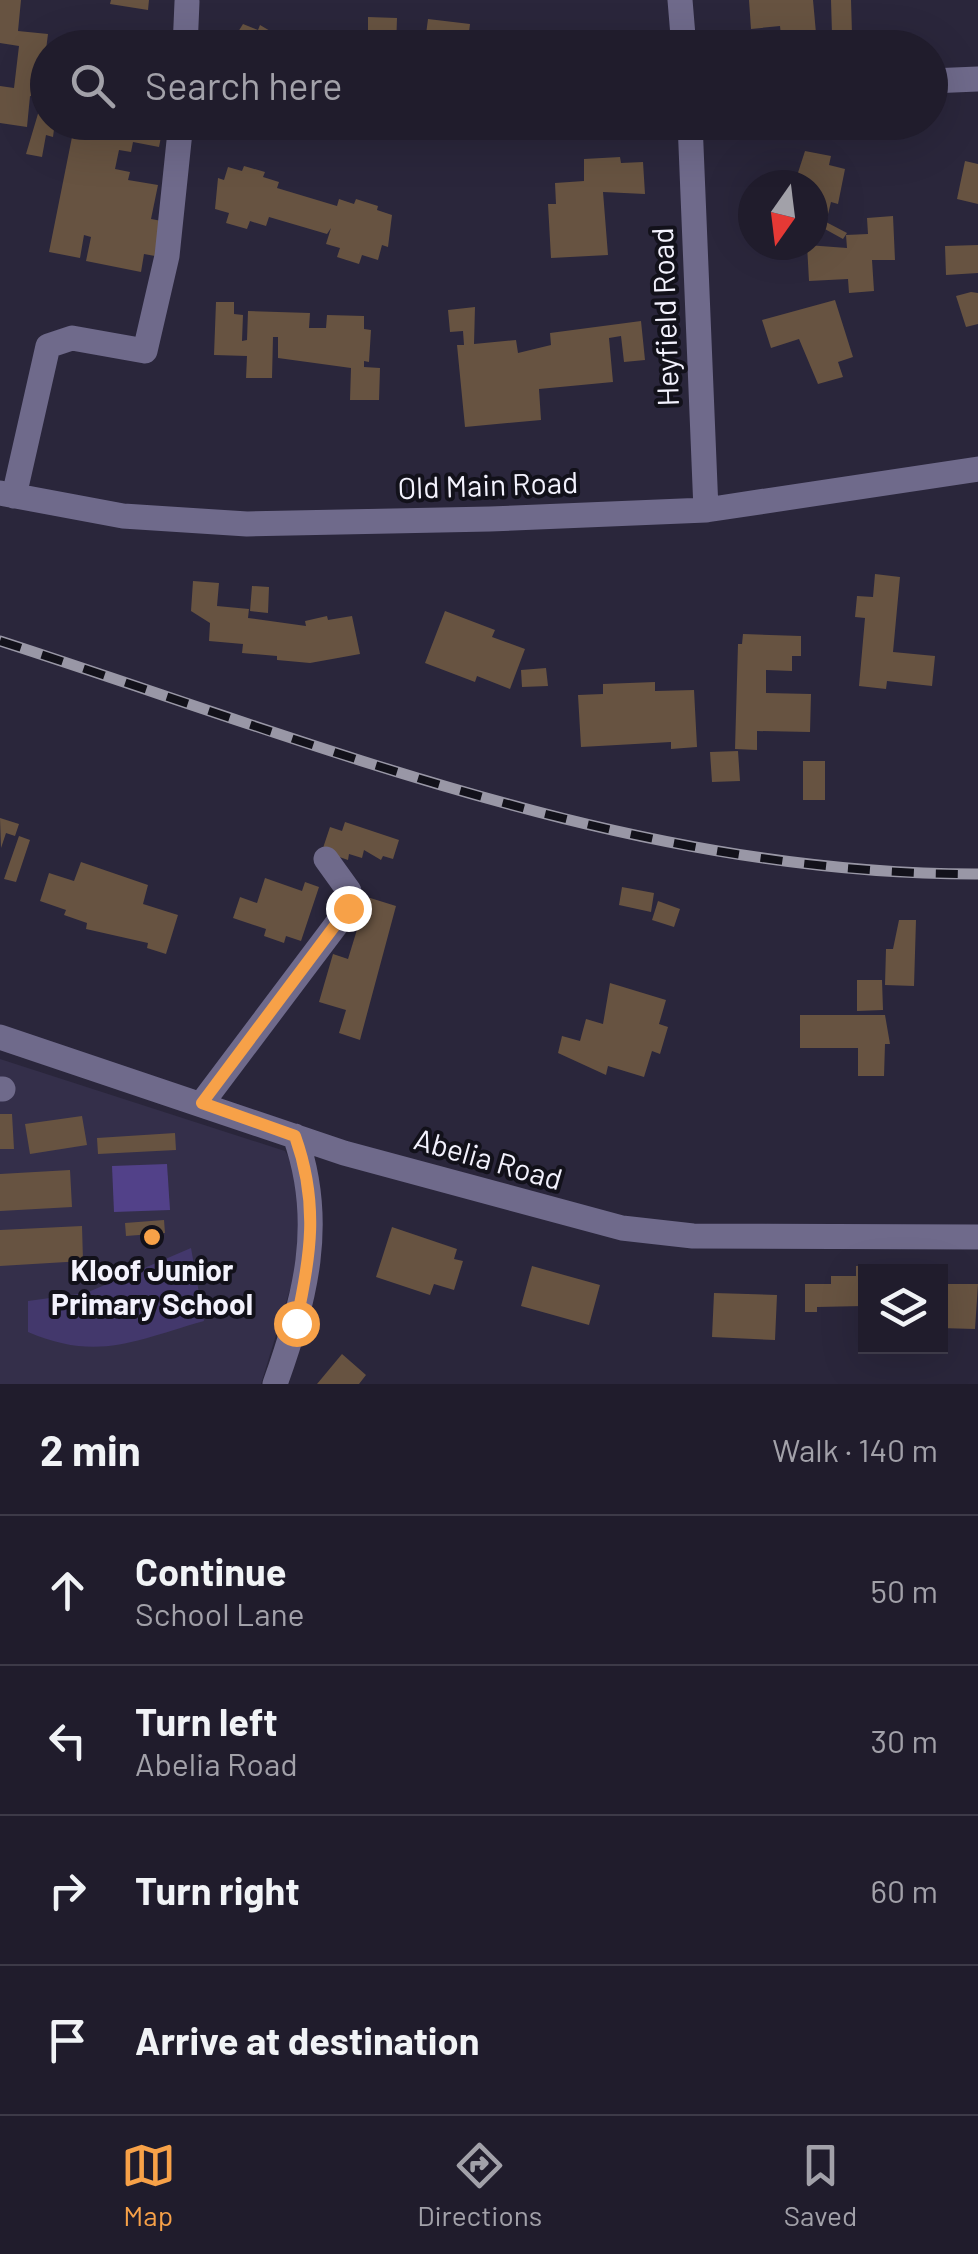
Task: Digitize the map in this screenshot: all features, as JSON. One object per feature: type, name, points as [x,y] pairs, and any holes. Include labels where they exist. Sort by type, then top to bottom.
[{"type":"street","points":[[680,0],[682,30]]},
{"type":"street","points":[[185,30],[186,2]]},
{"type":"street","points":[[948,80],[978,79]]},
{"type":"street","points":[[7,495],[48,346],[72,338],[145,351],[167,256],[180,140]]},
{"type":"street","name":"Heyfield Road","points":[[691,140],[706,510]]},
{"type":"street","name":"Old Main Road","points":[[7,495],[122,516],[247,524],[706,510],[978,469]]},
{"type":"street","points":[[202,1103],[348,908],[349,891],[326,858]]},
{"type":"street","name":"Abelia Road","points":[[0,1037],[295,1136],[559,1214],[649,1232],[772,1238],[978,1237]]},
{"type":"street","points":[[274,1384],[296,1323],[313,1237],[308,1172],[295,1136]]},
{"type":"shaded area","name":"Kloof Junior Primary School","points":[[0,1059],[285,1151],[301,1179],[300,1257],[261,1384],[0,1384]]},
{"type":"shaded area","points":[[167,1164],[170,1210],[114,1212],[112,1166]]},
{"type":"shaded area","points":[[191,1248],[204,1321],[137,1341],[97,1347],[75,1346],[28,1332],[28,1301],[86,1293]]},
{"type":"building","points":[[0,0],[21,0],[18,31],[30,32],[27,127],[0,123],[0,86],[14,88],[19,46],[0,43]]},
{"type":"building","points":[[111,0],[149,0],[148,10],[110,4]]},
{"type":"building","points":[[749,0],[813,0],[816,30],[780,30],[780,26],[751,29]]},
{"type":"building","points":[[831,0],[851,0],[852,30],[832,30]]},
{"type":"building","points":[[368,17],[397,18],[397,30],[368,30]]},
{"type":"building","points":[[428,19],[470,24],[469,30],[427,30]]},
{"type":"building","points":[[30,140],[45,140],[42,157],[26,154]]},
{"type":"building","points":[[71,140],[160,140],[159,147],[133,142],[131,152],[119,150],[115,169],[130,172],[128,180],[158,185],[151,219],[162,221],[155,256],[144,254],[141,272],[86,261],[91,237],[84,235],[80,258],[49,252]]},
{"type":"building","points":[[805,151],[831,156],[829,165],[845,169],[838,204],[831,202],[828,214],[828,170],[799,170]]},
{"type":"building","points":[[620,157],[621,163],[643,162],[645,194],[603,192],[608,255],[551,258],[548,204],[556,204],[555,183],[584,181],[584,159]]},
{"type":"building","points":[[965,161],[978,164],[978,204],[957,199]]},
{"type":"building","points":[[244,166],[265,172],[263,177],[279,182],[277,188],[337,206],[339,199],[354,204],[356,199],[378,206],[377,210],[392,215],[388,247],[382,245],[378,260],[362,255],[359,264],[337,257],[340,248],[326,244],[331,228],[327,234],[269,217],[266,226],[250,221],[247,229],[226,223],[229,213],[215,209],[218,178],[224,180],[228,167],[242,171]]},
{"type":"building","points":[[893,216],[895,260],[872,260],[874,291],[849,293],[848,279],[809,281],[808,260],[828,260],[828,247],[847,248],[846,235],[868,234],[867,218]]},
{"type":"building","points":[[828,223],[847,233],[843,239],[828,231]]},
{"type":"building","points":[[978,245],[978,273],[946,275],[945,246]]},
{"type":"building","points":[[978,293],[978,324],[966,327],[956,296]]},
{"type":"building","points":[[835,300],[853,357],[838,362],[843,377],[818,384],[799,339],[771,348],[762,320]]},
{"type":"building","points":[[216,302],[234,302],[234,314],[243,315],[242,341],[247,340],[248,311],[310,313],[309,328],[326,328],[327,315],[364,316],[364,329],[371,330],[369,362],[364,361],[364,367],[380,368],[379,400],[350,400],[351,368],[278,358],[278,337],[273,337],[272,378],[246,378],[247,356],[214,355]]},
{"type":"building","points":[[475,307],[474,344],[516,340],[518,353],[551,345],[550,333],[641,321],[645,360],[624,362],[621,336],[609,338],[613,382],[539,389],[541,420],[465,427],[457,345],[464,345],[463,331],[450,332],[448,310]]},
{"type":"building","points":[[875,574],[900,577],[893,652],[935,656],[932,686],[887,681],[886,689],[859,686],[865,618],[855,617],[857,596],[873,597]]},
{"type":"building","points":[[193,581],[219,583],[217,606],[249,609],[248,618],[306,626],[305,621],[327,616],[328,620],[352,616],[360,654],[310,663],[242,653],[243,644],[209,641],[210,623],[191,611]]},
{"type":"building","points":[[252,586],[269,587],[268,613],[250,611]]},
{"type":"building","points":[[445,611],[495,630],[492,637],[525,649],[510,689],[477,676],[475,682],[425,663]]},
{"type":"building","points":[[743,634],[801,636],[801,656],[792,656],[792,671],[766,670],[766,693],[811,694],[810,732],[757,731],[757,750],[735,749],[738,644],[742,644]]},
{"type":"building","points":[[546,668],[548,686],[522,687],[521,670]]},
{"type":"building","points":[[655,682],[655,691],[694,690],[697,747],[671,749],[671,742],[581,747],[578,695],[603,694],[603,684]]},
{"type":"building","points":[[738,751],[740,781],[712,782],[710,752]]},
{"type":"building","points":[[803,761],[825,761],[825,800],[803,800]]},
{"type":"building","points":[[0,818],[19,824],[15,836],[6,833],[1,848]]},
{"type":"building","points":[[345,822],[399,840],[393,859],[383,856],[381,860],[364,850],[362,858],[349,854],[348,860],[322,851],[330,827],[342,831]]},
{"type":"building","points":[[19,836],[30,840],[16,882],[4,879]]},
{"type":"building","points":[[81,862],[148,885],[143,904],[178,915],[166,954],[147,948],[148,943],[86,929],[87,923],[64,915],[66,910],[40,901],[49,873],[74,881]]},
{"type":"building","points":[[265,878],[302,891],[305,882],[319,887],[301,941],[286,936],[284,943],[264,936],[266,929],[233,918],[240,897],[257,903]]},
{"type":"building","points":[[622,887],[654,893],[651,912],[619,905]]},
{"type":"building","points":[[367,897],[396,906],[360,1040],[339,1033],[346,1010],[319,1002],[333,954],[348,959]]},
{"type":"building","points":[[658,901],[680,909],[674,927],[652,920]]},
{"type":"building","points":[[899,920],[916,920],[914,986],[885,985],[886,949],[893,949]]},
{"type":"building","points":[[857,980],[882,980],[883,1010],[857,1011]]},
{"type":"building","points":[[610,983],[666,1000],[659,1024],[668,1027],[660,1054],[652,1051],[644,1077],[608,1066],[606,1075],[558,1053],[562,1036],[580,1041],[586,1019],[603,1024]]},
{"type":"building","points":[[800,1015],[885,1015],[890,1044],[885,1044],[884,1076],[858,1076],[858,1048],[800,1048]]},
{"type":"building","points":[[0,1114],[12,1114],[14,1149],[0,1149]]},
{"type":"building","points":[[82,1116],[87,1145],[30,1154],[25,1124]]},
{"type":"building","points":[[175,1133],[176,1150],[98,1154],[97,1138]]},
{"type":"building","points":[[70,1170],[72,1207],[0,1211],[0,1174]]},
{"type":"building","points":[[164,1220],[165,1233],[126,1236],[125,1223]]},
{"type":"building","points":[[82,1226],[83,1261],[0,1266],[0,1230]]},
{"type":"building","points":[[392,1227],[457,1249],[454,1259],[463,1261],[454,1290],[434,1284],[430,1295],[376,1277]]},
{"type":"building","points":[[532,1266],[600,1285],[589,1325],[521,1306]]},
{"type":"building","points":[[856,1266],[858,1306],[817,1307],[817,1312],[805,1312],[805,1284],[831,1284],[831,1276],[856,1276]]},
{"type":"building","points":[[948,1284],[978,1284],[975,1329],[948,1328]]},
{"type":"building","points":[[714,1293],[777,1295],[775,1340],[712,1337]]},
{"type":"building","points":[[342,1354],[366,1375],[359,1384],[317,1384]]},
{"type":"railway","points":[[0,641],[360,760],[603,828],[726,852],[851,868],[978,874]]},
{"type":"place","name":"Kloof Junior Primary School","points":[[152,1237]]},
{"type":"route","points":[[296,1323],[311,1259],[313,1217],[308,1172],[295,1136],[202,1103],[348,908]]}]
